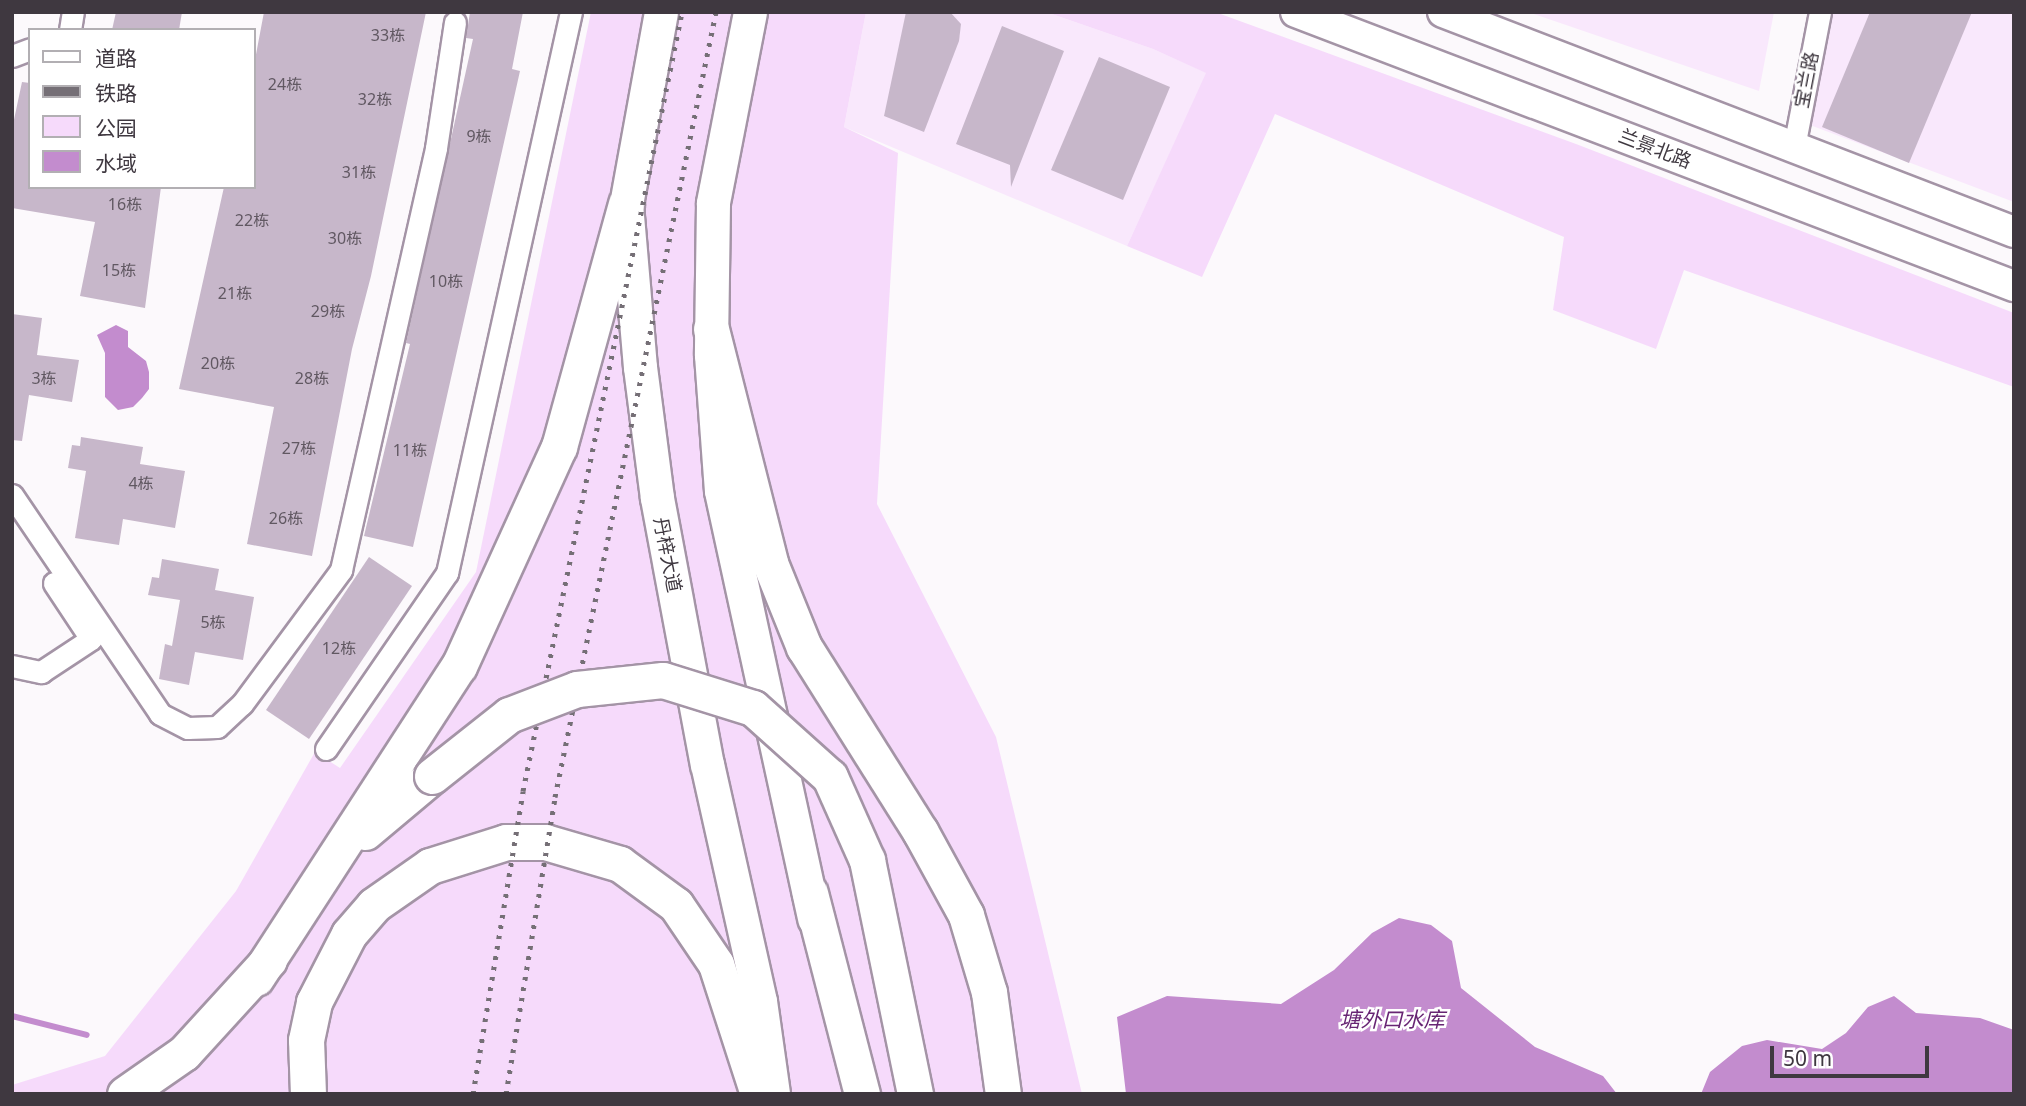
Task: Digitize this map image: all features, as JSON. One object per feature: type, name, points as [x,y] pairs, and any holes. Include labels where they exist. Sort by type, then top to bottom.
[{"type":"highway","points":[[256,978],[459,666],[559,447],[626,204]]},
{"type":"highway","points":[[711,329],[771,563],[804,647],[920,831],[966,915],[989,992],[1003,1094]]},
{"type":"highway","points":[[125,1094],[184,1053],[256,978],[372,822],[509,715],[577,689],[663,680],[753,708],[830,777],[867,860],[915,1094]]},
{"type":"highway","points":[[308,1094],[306,1040],[314,1002],[349,934],[374,905],[430,866],[506,842],[545,842],[620,864],[676,905],[716,964],[758,1094]]},
{"type":"highway","points":[[810,893],[862,1094]]},
{"type":"main road","name":"丹梓大道","points":[[662,12],[626,204],[657,498],[707,764],[760,1001],[773,1094]]},
{"type":"main road","points":[[750,12],[713,203],[711,329],[721,491],[810,893],[844,1094]]},
{"type":"main road","name":"兰景北路","points":[[1296,12],[2014,286]]},
{"type":"main road","points":[[1443,12],[2014,232]]},
{"type":"street","points":[[326,749],[447,573],[571,12]]},
{"type":"street","name":"宝兰路","points":[[1794,147],[1820,12]]},
{"type":"street","points":[[12,495],[160,714],[188,728],[217,727],[242,705],[341,570],[436,148],[455,22]]},
{"type":"street","points":[[12,520],[91,639],[41,672],[12,667]]},
{"type":"shaded area","points":[[866,12],[1046,12],[1153,49],[1207,73],[1127,246],[844,127]]},
{"type":"shaded area","points":[[1528,12],[1774,12],[1759,91]]},
{"type":"shaded area","points":[[1833,12],[2014,12],[2014,202],[1810,125]]},
{"type":"green space","points":[[591,12],[866,12],[844,127],[898,153],[877,504],[996,737],[1082,1094],[12,1094],[12,1085],[105,1056],[236,891],[315,752],[340,768],[476,572]]},
{"type":"green space","points":[[1046,12],[1215,12],[1576,144],[2014,313],[2014,387],[1684,270],[1656,349],[1553,310],[1564,237],[1275,114],[1202,277],[1127,246],[1206,73],[1153,49]]},
{"type":"water","points":[[116,325],[128,331],[128,347],[146,361],[149,372],[149,389],[142,398],[133,407],[118,410],[105,397],[105,353],[97,335]]},
{"type":"water","name":"塘外口水库","points":[[1399,918],[1431,925],[1452,941],[1461,988],[1535,1047],[1603,1076],[1617,1094],[1126,1094],[1117,1017],[1167,996],[1281,1004],[1334,970],[1372,933]]},
{"type":"water","points":[[1894,996],[1916,1013],[1980,1018],[2014,1030],[2014,1094],[1701,1094],[1710,1072],[1742,1046],[1767,1040],[1822,1049],[1846,1033],[1868,1007]]},
{"type":"building","points":[[116,12],[182,12],[179,28],[112,28]]},
{"type":"building","points":[[264,12],[426,12],[371,276],[352,349],[312,556],[247,544],[274,407],[179,389],[224,189],[256,189],[256,54]]},
{"type":"building","points":[[470,12],[523,12],[512,69],[520,71],[413,547],[364,536],[410,344],[406,343],[473,39],[466,38]]},
{"type":"building","points":[[906,12],[950,12],[961,24],[959,41],[924,132],[884,116]]},
{"type":"building","points":[[1870,12],[1972,12],[1909,163],[1822,127]]},
{"type":"building","points":[[1002,26],[1064,51],[1011,187],[1010,165],[956,144]]},
{"type":"building","points":[[1099,57],[1170,87],[1123,200],[1051,170]]},
{"type":"building","points":[[22,82],[28,83],[28,189],[161,189],[145,308],[80,296],[95,222],[12,208],[12,129]]},
{"type":"building","points":[[12,314],[42,318],[37,355],[79,360],[72,402],[29,395],[22,441],[12,440]]},
{"type":"building","points":[[81,437],[143,447],[140,464],[185,471],[175,528],[123,519],[119,545],[75,538],[86,471],[68,468],[72,445],[80,446]]},
{"type":"building","points":[[369,557],[412,586],[309,739],[266,710]]},
{"type":"building","points":[[162,559],[219,569],[215,590],[254,597],[243,660],[195,652],[189,685],[159,679],[165,644],[172,646],[180,600],[148,595],[152,577],[159,578]]},
{"type":"waterway","points":[[12,1016],[87,1035]]},
{"type":"railway","points":[[473,1094],[523,791],[682,12]]},
{"type":"railway","points":[[506,1094],[555,797],[716,12]]}]
